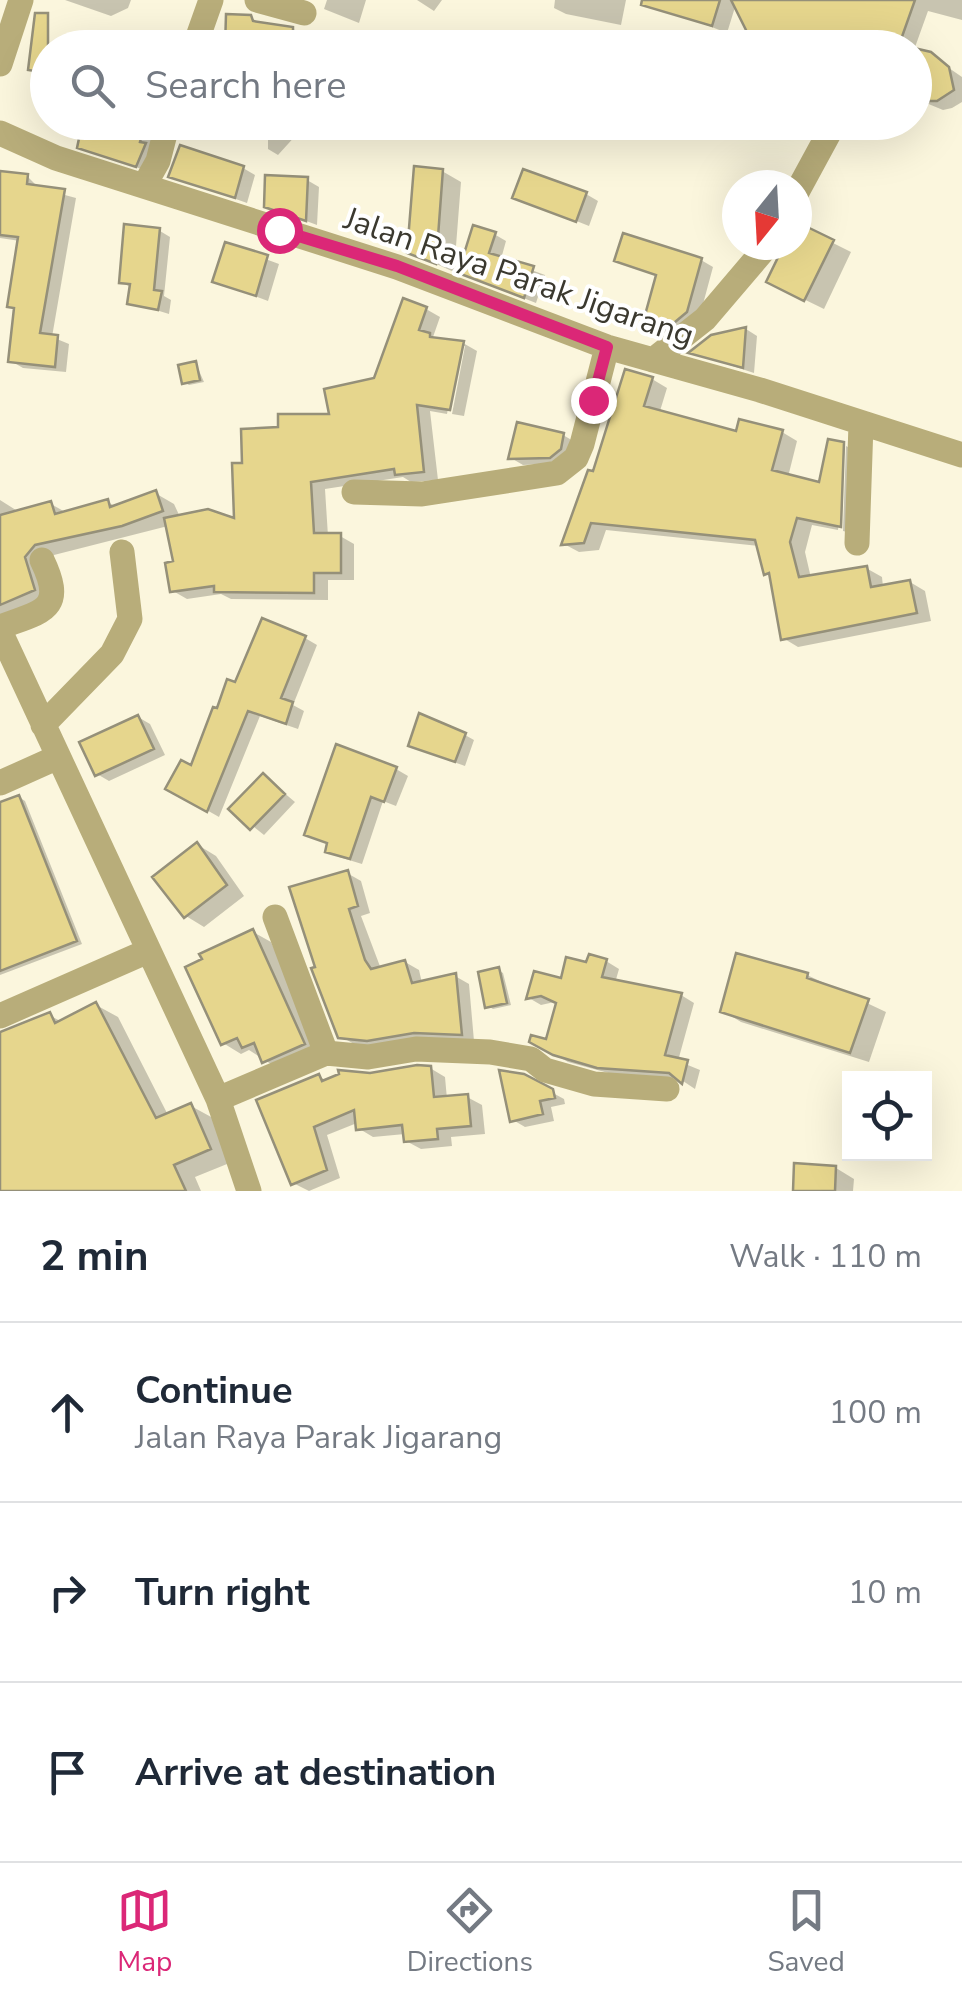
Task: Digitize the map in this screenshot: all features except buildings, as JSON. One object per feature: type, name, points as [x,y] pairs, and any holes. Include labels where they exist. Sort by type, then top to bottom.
[{"type":"street","points":[[0,64],[21,0]]},
{"type":"street","points":[[200,30],[211,0]]},
{"type":"street","points":[[257,0],[304,13]]},
{"type":"street","name":"Jalan Raya Parak Jigarang","points":[[0,134],[56,158],[397,266],[607,347],[760,390],[962,455]]},
{"type":"street","points":[[144,186],[161,140]]},
{"type":"street","points":[[809,170],[825,140]]},
{"type":"street","points":[[653,360],[705,320],[755,260]]},
{"type":"street","points":[[354,492],[422,494],[557,473],[576,458],[607,347]]},
{"type":"street","points":[[857,544],[861,424]]},
{"type":"street","points":[[43,725],[112,654],[130,619],[122,552]]},
{"type":"street","points":[[42,560],[53,584],[54,597],[44,611],[0,629],[218,1099],[247,1190]]},
{"type":"street","points":[[0,783],[58,757]]},
{"type":"street","points":[[276,917],[326,1053]]},
{"type":"street","points":[[0,1016],[148,951]]},
{"type":"street","points":[[218,1099],[326,1053],[368,1057],[416,1049],[490,1052],[530,1060],[545,1070],[594,1084],[668,1090]]},
{"type":"route","points":[[279,230],[397,266],[607,347],[593,400]]}]
